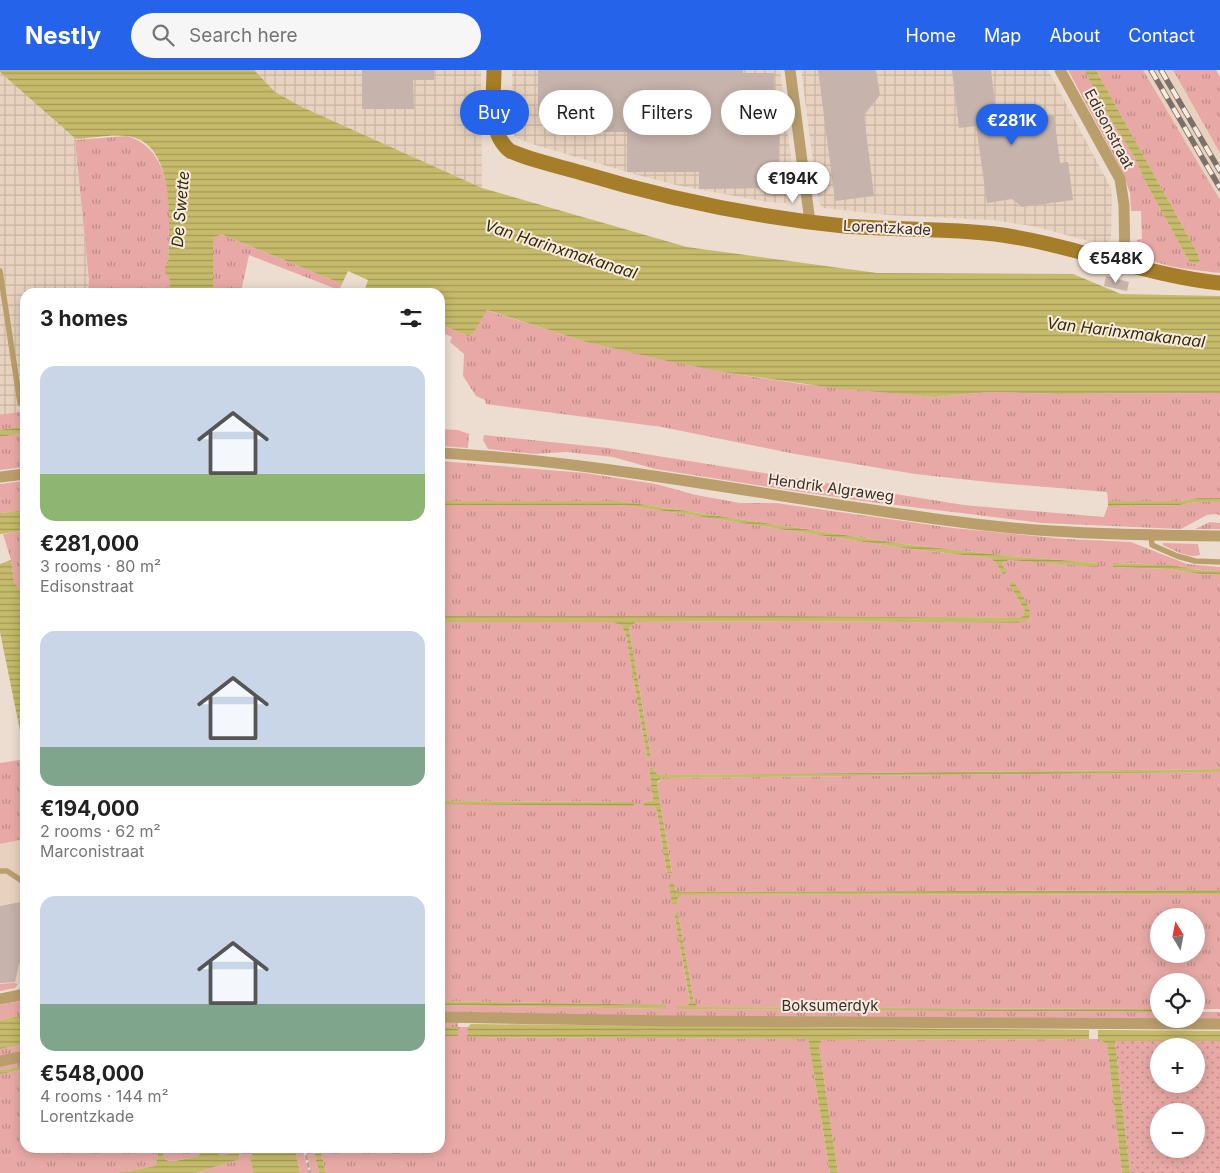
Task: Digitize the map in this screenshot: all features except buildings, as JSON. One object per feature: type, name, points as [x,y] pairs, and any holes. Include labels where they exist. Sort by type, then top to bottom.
[{"type":"street","name":"Lorentzkade","points":[[494,70],[494,121],[498,138],[502,145],[519,155],[665,197],[699,204],[810,222],[881,229],[997,235],[1054,246],[1192,280],[1220,283]]},
{"type":"street","points":[[790,70],[810,222]]},
{"type":"street","name":"Edisonstraat","points":[[1060,70],[1120,179],[1123,196],[1125,264]]},
{"type":"street","name":"Hendrik Algraweg","points":[[445,453],[495,456],[579,466],[985,525],[1099,534],[1220,536]]},
{"type":"street","points":[[0,477],[20,475]]},
{"type":"street","points":[[0,999],[20,995]]},
{"type":"street","name":"Boksumerdyk","points":[[445,1017],[681,1021],[1220,1024]]},
{"type":"street","points":[[0,1061],[20,1057]]},
{"type":"lane","points":[[0,271],[20,404]]},
{"type":"lane","points":[[1151,535],[1152,544],[1177,556],[1195,561],[1220,562]]},
{"type":"lane","points":[[0,871],[7,871],[20,880]]},
{"type":"path","points":[[305,1153],[310,1173]]},
{"type":"shaded area","points":[[254,70],[481,70],[481,90],[460,90],[460,135],[482,135],[482,188],[302,107],[275,92]]},
{"type":"shaded area","points":[[512,70],[780,70],[783,90],[721,90],[721,135],[788,135],[796,197],[787,203],[767,202],[676,185],[529,143],[514,135],[529,135],[529,90],[512,90]]},
{"type":"shaded area","points":[[801,70],[1048,70],[1111,188],[1111,236],[1109,241],[1100,244],[1033,226],[992,220],[888,215],[823,208],[819,203],[816,185]]},
{"type":"shaded area","points":[[1096,70],[1216,70],[1220,77],[1220,273],[1198,254]]},
{"type":"shaded area","points":[[0,72],[77,138],[75,140],[89,281],[88,288],[20,288],[20,413],[0,416]]},
{"type":"shaded area","points":[[20,840],[20,983],[18,984],[0,984],[0,844]]},
{"type":"green space","points":[[1068,70],[1084,70],[1108,115],[1133,155],[1147,185],[1190,263],[1196,264],[1200,262],[1198,254],[1096,70],[1143,70],[1220,200],[1220,273],[1191,270],[1157,263],[1143,255],[1137,240],[1142,239],[1141,211],[1131,211],[1130,193],[1123,173]]},
{"type":"green space","points":[[1173,70],[1216,70],[1220,77],[1220,153]]},
{"type":"green space","points":[[127,136],[144,144],[155,157],[163,172],[167,190],[169,229],[168,264],[165,266],[170,280],[170,288],[88,288],[75,140]]},
{"type":"green space","points":[[217,234],[221,234],[342,284],[340,288],[334,288],[249,255],[242,288],[213,288],[213,238]]},
{"type":"green space","points":[[486,310],[586,342],[728,373],[801,384],[935,397],[990,392],[1057,394],[1220,393],[1220,498],[1197,498],[1179,501],[1108,501],[1107,492],[915,474],[795,454],[662,427],[486,404],[485,400],[476,396],[463,376],[464,354],[450,342],[452,337],[445,334],[445,326],[468,336],[473,334]]},
{"type":"green space","points":[[20,412],[20,427],[0,430],[0,415]]},
{"type":"green space","points":[[445,429],[458,430],[469,434],[468,448],[445,446]]},
{"type":"green space","points":[[20,434],[20,468],[0,470],[0,437]]},
{"type":"green space","points":[[484,435],[608,448],[964,505],[1104,517],[1108,506],[1179,505],[1197,502],[1220,502],[1220,515],[1207,515],[1181,529],[1042,523],[795,491],[655,469],[613,457],[566,452],[534,454],[488,449],[483,440]]},
{"type":"green space","points":[[445,461],[585,473],[656,484],[696,495],[740,503],[776,503],[953,528],[1066,539],[1131,542],[1187,564],[1220,567],[1220,571],[1126,563],[1113,564],[1113,567],[1168,569],[1220,575],[1220,769],[663,775],[657,774],[653,768],[649,768],[653,800],[644,802],[645,806],[654,806],[657,811],[667,873],[672,872],[657,783],[663,778],[1220,772],[1220,890],[684,892],[676,891],[674,883],[669,883],[677,901],[683,895],[1220,894],[1220,1009],[1205,1009],[1205,973],[1150,973],[1150,1009],[697,1007],[694,1002],[678,913],[674,913],[690,1002],[688,1006],[677,1006],[677,1009],[1150,1012],[1150,1019],[445,1013],[445,1005],[666,1009],[666,1005],[445,1001],[445,804],[634,805],[633,802],[445,801],[445,622],[613,622],[622,626],[626,636],[647,757],[651,756],[629,628],[636,622],[1018,623],[1028,619],[1025,611],[1022,617],[1017,618],[445,616],[445,505],[620,505],[638,507],[903,548],[990,558],[996,563],[1003,575],[1002,565],[1009,560],[1098,566],[1098,563],[1009,556],[904,544],[620,501],[445,501]],"holes":[[[1013,581],[1025,610],[1009,584]]]},
{"type":"green space","points":[[20,482],[20,511],[0,513],[0,484]]},
{"type":"green space","points":[[1210,522],[1220,523],[1220,529],[1195,529]]},
{"type":"green space","points":[[20,531],[20,591],[14,582],[11,560],[3,534]]},
{"type":"green space","points":[[1163,543],[1198,544],[1200,555],[1191,556],[1181,553],[1163,545]]},
{"type":"green space","points":[[20,760],[20,840],[0,844],[0,763]]},
{"type":"green space","points":[[0,984],[18,984],[15,988],[0,991]]},
{"type":"green space","points":[[20,1001],[20,1016],[0,1020],[0,1005]]},
{"type":"green space","points":[[1205,1012],[1220,1012],[1220,1019],[1205,1019]]},
{"type":"green space","points":[[445,1022],[458,1022],[458,1027],[468,1027],[468,1037],[808,1039],[830,1173],[326,1173],[321,1153],[445,1153],[445,1036],[458,1036],[458,1028],[445,1027]]},
{"type":"green space","points":[[1098,1039],[1107,1044],[1122,1173],[838,1173],[819,1046],[822,1040]]},
{"type":"green space","points":[[1115,1041],[1150,1041],[1150,1093],[1205,1093],[1205,1041],[1220,1041],[1220,1173],[1130,1173]]},
{"type":"green space","points":[[20,1045],[20,1053],[0,1057],[0,1049]]},
{"type":"green space","points":[[20,1061],[20,1067],[0,1070],[0,1065]]},
{"type":"green space","points":[[20,1071],[20,1153],[157,1153],[155,1166],[116,1173],[0,1173],[0,1074]]},
{"type":"green space","points":[[163,1153],[201,1153],[198,1156],[171,1162],[164,1157]]},
{"type":"green space","points":[[217,1153],[239,1153],[220,1155]]},
{"type":"green space","points":[[239,1153],[254,1153],[250,1157],[253,1173],[196,1173],[240,1159]]},
{"type":"green space","points":[[296,1153],[303,1153],[309,1173],[300,1173]]},
{"type":"green space","points":[[306,1153],[314,1153],[319,1173],[311,1173]]},
{"type":"water","points":[[0,70],[254,70],[275,92],[302,107],[482,188],[687,247],[877,273],[1073,274],[1121,294],[1220,296],[1220,393],[1057,394],[990,392],[935,397],[834,388],[728,373],[668,361],[586,342],[487,310],[473,334],[468,336],[445,326],[445,288],[365,288],[368,280],[348,271],[342,284],[221,234],[213,238],[213,288],[170,288],[170,280],[165,272],[165,266],[168,264],[169,230],[167,189],[163,170],[155,154],[143,142],[127,136],[76,139]]},
{"type":"water","points":[[1084,70],[1096,70],[1198,254],[1200,262],[1196,264],[1190,263],[1147,185],[1133,155],[1108,115]]},
{"type":"water","points":[[20,427],[20,434],[0,437],[0,430]]},
{"type":"water","points":[[1197,498],[1220,498],[1220,502],[1197,502],[1179,505],[1108,506],[1108,501],[1179,501]]},
{"type":"water","points":[[445,501],[620,501],[904,544],[1009,556],[1098,563],[1098,567],[1009,560],[1002,565],[1007,572],[1003,575],[996,563],[990,558],[903,548],[620,505],[445,505]]},
{"type":"water","points":[[20,511],[20,531],[0,534],[0,513]]},
{"type":"water","points":[[11,560],[14,582],[20,591],[20,730],[0,632],[0,564]]},
{"type":"water","points":[[1113,563],[1169,565],[1220,571],[1220,575],[1168,569],[1113,567]]},
{"type":"water","points":[[1013,581],[1029,610],[1029,618],[1024,622],[636,622],[629,628],[651,757],[647,757],[626,636],[622,626],[613,622],[445,622],[445,616],[1022,617],[1025,611],[1009,584]]},
{"type":"water","points":[[649,768],[653,768],[657,774],[663,775],[1220,769],[1220,772],[663,778],[657,783],[672,873],[667,873],[657,811],[654,806],[644,806],[644,802],[653,800]]},
{"type":"water","points":[[445,801],[634,802],[634,806],[445,804]]},
{"type":"water","points":[[669,883],[674,883],[676,891],[684,892],[1220,890],[1220,894],[683,895],[678,898],[677,904],[672,904]]},
{"type":"water","points":[[674,913],[678,913],[694,1002],[698,1007],[1150,1009],[1150,1012],[677,1009],[677,1006],[688,1006],[690,1001]]},
{"type":"water","points":[[445,1001],[666,1005],[666,1009],[445,1005]]},
{"type":"water","points":[[20,1016],[20,1045],[0,1049],[0,1020]]},
{"type":"water","points":[[471,1024],[1089,1030],[1089,1039],[822,1040],[819,1046],[838,1173],[830,1173],[808,1039],[467,1037],[468,1027]]},
{"type":"water","points":[[445,1027],[458,1027],[458,1036],[445,1036]]},
{"type":"water","points":[[1098,1030],[1220,1031],[1220,1041],[1205,1041],[1205,1038],[1150,1038],[1150,1041],[1115,1041],[1130,1173],[1122,1173],[1107,1044],[1098,1039]]},
{"type":"water","points":[[20,1067],[20,1071],[0,1074],[0,1070]]},
{"type":"water","points":[[157,1153],[163,1153],[166,1160],[171,1162],[198,1156],[201,1153],[217,1153],[220,1155],[239,1153],[240,1159],[196,1173],[116,1173],[155,1166]]},
{"type":"water","points":[[253,1153],[296,1153],[300,1173],[253,1173],[250,1157]]},
{"type":"water","points":[[314,1153],[321,1153],[326,1173],[319,1173]]},
{"type":"railway","points":[[1151,70],[1220,188]]},
{"type":"railway","points":[[1161,70],[1220,171]]},
{"type":"water label","name":"De Swette","points":[[180,209]]},
{"type":"water label","name":"Van Harinxmakanaal","points":[[561,249]]},
{"type":"water label","name":"Van Harinxmakanaal","points":[[1126,332]]}]
